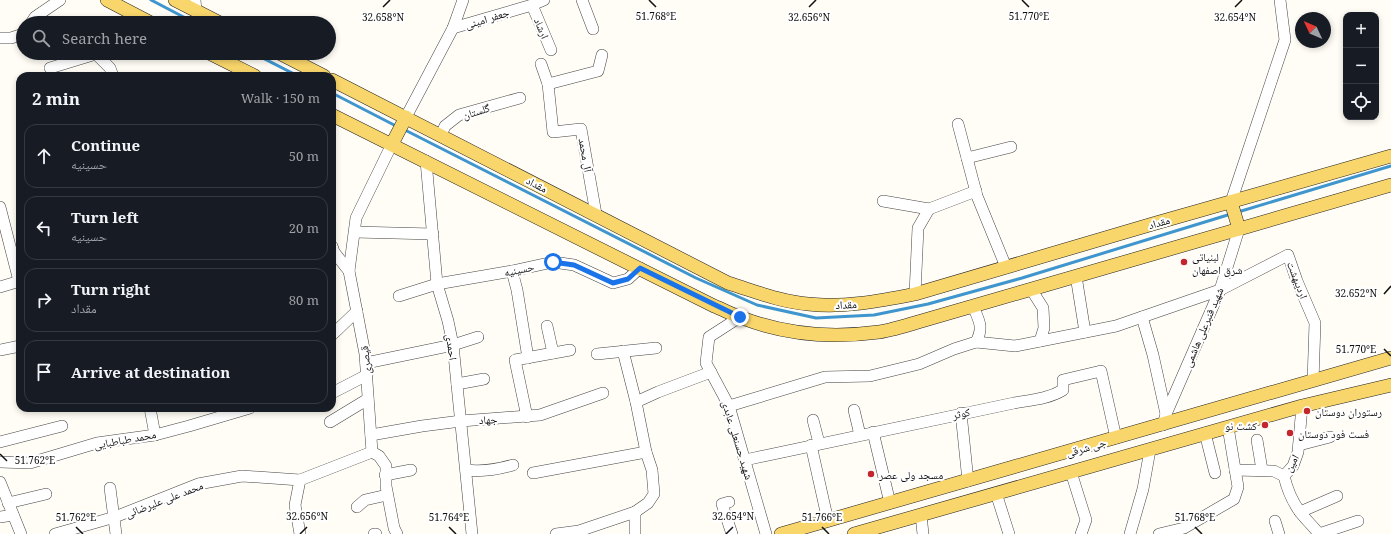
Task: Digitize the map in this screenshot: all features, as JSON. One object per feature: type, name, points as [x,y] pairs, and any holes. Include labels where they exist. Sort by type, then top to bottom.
[{"type":"main road","points":[[106,0],[137,16]]},
{"type":"main road","points":[[175,0],[196,5],[211,16]]},
{"type":"main road","points":[[221,60],[241,72]]},
{"type":"main road","points":[[293,60],[316,72]]},
{"type":"main road","name":"مقداد","points":[[336,82],[728,283],[784,300],[808,304],[841,305],[879,302],[915,294],[1391,156]]},
{"type":"main road","points":[[336,117],[740,317],[778,328],[808,334],[842,336],[881,332],[1391,185]]},
{"type":"main road","points":[[392,144],[406,117]]},
{"type":"main road","points":[[1231,202],[1239,228]]},
{"type":"main road","name":"جی شرقی","points":[[781,534],[1116,438],[1165,419],[1391,358]]},
{"type":"main road","name":"جی شرقی","points":[[854,534],[1302,406],[1391,385]]},
{"type":"street","points":[[36,16],[60,0]]},
{"type":"street","points":[[406,117],[453,28],[463,0]]},
{"type":"street","name":"جعفر امینی","points":[[453,28],[532,5],[544,0]]},
{"type":"street","points":[[582,0],[593,28]]},
{"type":"street","points":[[1231,202],[1285,40],[1280,0]]},
{"type":"street","name":"ارشاد","points":[[532,5],[551,50]]},
{"type":"street","points":[[0,38],[16,36]]},
{"type":"street","points":[[541,64],[548,84],[598,72],[602,55]]},
{"type":"street","points":[[50,68],[76,60]]},
{"type":"street","points":[[102,60],[110,68],[112,72]]},
{"type":"street","name":"آل محمد","points":[[548,84],[553,132],[581,129],[596,214]]},
{"type":"street","name":"گلستان","points":[[441,135],[445,126],[459,115],[520,98]]},
{"type":"street","points":[[958,124],[976,192],[1006,267]]},
{"type":"street","name":"قیصری","points":[[372,452],[366,363],[349,271],[356,218],[392,144]]},
{"type":"street","points":[[967,158],[1011,147]]},
{"type":"street","name":"احمدی","points":[[426,161],[437,284],[453,344],[472,534]]},
{"type":"street","points":[[883,200],[929,209],[976,192]]},
{"type":"street","points":[[0,207],[16,248]]},
{"type":"street","points":[[915,294],[918,228],[929,209]]},
{"type":"street","name":"شهید قنبرعلی هاشمی","points":[[1165,419],[1220,290],[1239,228]]},
{"type":"street","points":[[354,232],[433,234]]},
{"type":"street","points":[[336,255],[349,271]]},
{"type":"street","name":"اردیبهشت","points":[[1220,290],[1288,255],[1297,281],[1315,323],[1313,380]]},
{"type":"street","name":"حسینیه","points":[[399,296],[437,284],[512,271],[553,262],[574,265],[613,283],[628,279],[640,268]]},
{"type":"street","points":[[512,271],[517,290],[528,358]]},
{"type":"street","points":[[1076,276],[1085,332]]},
{"type":"street","points":[[0,288],[16,282]]},
{"type":"street","points":[[1031,289],[1043,308],[1044,328],[1040,341]]},
{"type":"street","points":[[729,406],[825,377],[870,376],[919,364],[976,342],[1015,346],[1116,326],[1220,290]]},
{"type":"street","points":[[973,306],[980,323],[981,334],[976,342]]},
{"type":"street","points":[[336,331],[357,311]]},
{"type":"street","name":"شهید حسنعلی عابدی","points":[[740,317],[709,337],[706,363],[729,406],[766,534]]},
{"type":"street","points":[[1142,317],[1153,355],[1165,419]]},
{"type":"street","points":[[547,326],[553,353]]},
{"type":"street","points":[[366,363],[478,337]]},
{"type":"street","points":[[0,350],[16,347]]},
{"type":"street","points":[[597,354],[656,348]]},
{"type":"street","points":[[527,416],[515,360],[570,350]]},
{"type":"street","points":[[560,534],[579,531],[635,512],[648,503],[654,494],[652,470],[646,452],[636,402],[623,352]]},
{"type":"street","name":"کوثر","points":[[744,460],[860,434],[1043,398],[1063,390],[1064,380],[1101,371],[1116,438]]},
{"type":"street","points":[[636,402],[711,372]]},
{"type":"street","points":[[336,391],[367,375]]},
{"type":"street","points":[[457,384],[484,379]]},
{"type":"street","name":"جهاد","points":[[371,435],[461,420],[540,415],[603,393]]},
{"type":"street","points":[[330,422],[368,400]]},
{"type":"street","name":"امین","points":[[1302,406],[1298,452],[1293,466],[1284,476],[1287,491],[1300,512],[1319,534]]},
{"type":"street","points":[[854,410],[860,434]]},
{"type":"street","points":[[151,412],[155,435]]},
{"type":"street","name":"محمد طباطبایی","points":[[0,462],[30,463],[97,443],[155,435],[236,412]]},
{"type":"street","points":[[961,414],[968,480]]},
{"type":"street","points":[[813,420],[815,444],[828,521]]},
{"type":"street","points":[[0,442],[62,426]]},
{"type":"street","points":[[1159,534],[1184,528],[1234,499],[1238,487],[1228,427]]},
{"type":"street","points":[[873,432],[890,503]]},
{"type":"street","points":[[1205,434],[1215,473]]},
{"type":"street","points":[[1299,445],[1330,437]]},
{"type":"street","points":[[1257,440],[1262,470]]},
{"type":"street","points":[[1130,534],[1143,489],[1150,450]]},
{"type":"street","points":[[300,534],[295,506],[300,480],[372,452],[379,456],[386,466],[385,474],[388,495],[394,528],[397,534]]},
{"type":"street","points":[[533,473],[646,452]]},
{"type":"street","points":[[466,470],[480,472],[496,470],[513,465]]},
{"type":"street","points":[[385,474],[411,470]]},
{"type":"street","points":[[1235,470],[1274,471],[1284,476]]},
{"type":"street","points":[[1071,472],[1086,520],[1081,534]]},
{"type":"street","name":"محمد علی علیرضائی","points":[[55,534],[115,518],[198,484],[242,476],[300,480]]},
{"type":"street","points":[[0,482],[21,534]]},
{"type":"street","points":[[110,488],[116,534]]},
{"type":"street","points":[[996,493],[1008,534]]},
{"type":"street","points":[[8,503],[46,494]]},
{"type":"street","points":[[357,507],[365,500],[388,495]]},
{"type":"street","points":[[1300,512],[1337,496]]},
{"type":"street","points":[[729,502],[722,504],[732,534]]},
{"type":"street","points":[[635,512],[635,534]]},
{"type":"street","points":[[0,517],[13,514]]},
{"type":"street","points":[[921,515],[924,534]]},
{"type":"street","points":[[1275,521],[1279,534]]},
{"type":"street","points":[[1319,534],[1358,521]]},
{"type":"waterway","points":[[151,0],[182,16]]},
{"type":"waterway","points":[[267,60],[290,72]]},
{"type":"waterway","points":[[336,95],[398,127]]},
{"type":"waterway","points":[[403,129],[696,278],[757,305],[816,318],[874,315],[928,304],[1022,278],[1231,214]]},
{"type":"waterway","points":[[1238,212],[1391,166]]},
{"type":"place","name":"لبنیاتی شرق اصفهان","points":[[1184,262]]},
{"type":"place","name":"رستوران دوستان","points":[[1307,411]]},
{"type":"place","name":"کشت نو","points":[[1265,425]]},
{"type":"place","name":"فست فود دوستان","points":[[1290,433]]},
{"type":"place","name":"مسجد ولی عصر","points":[[871,474]]},
{"type":"route","points":[[553,262],[574,265],[613,283],[628,279],[640,268],[714,306],[740,317]]}]
